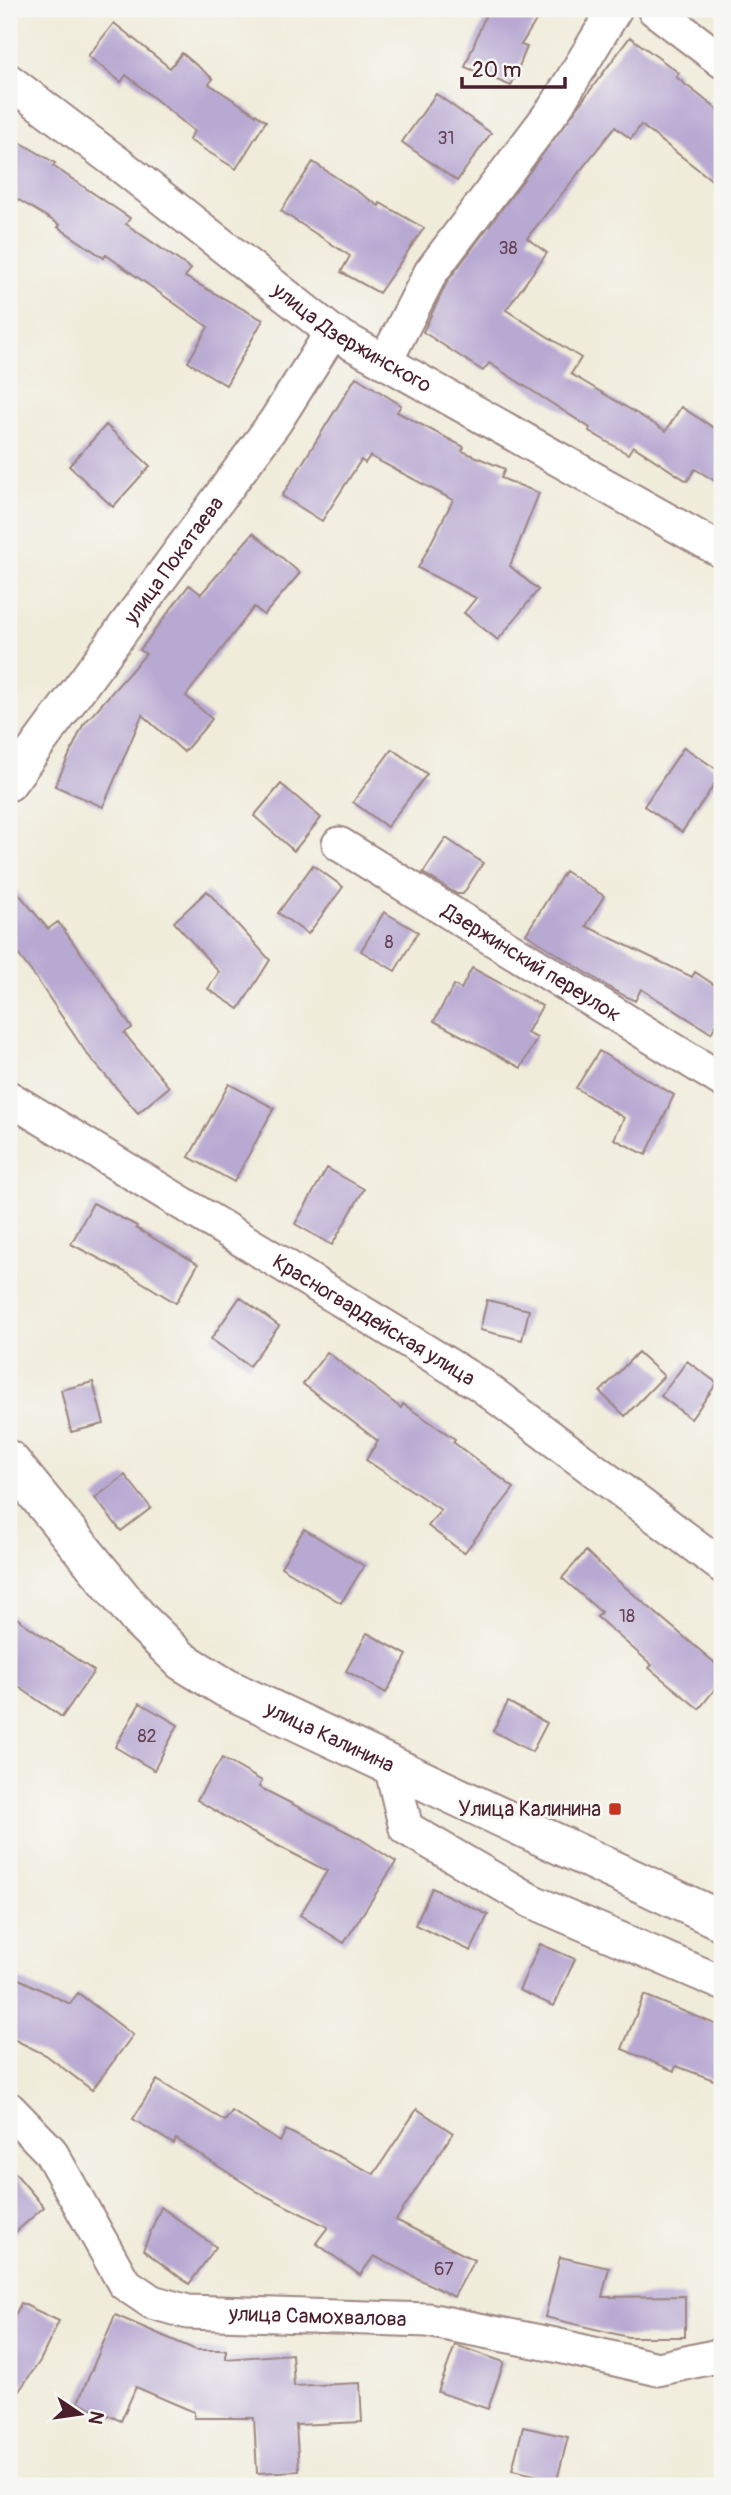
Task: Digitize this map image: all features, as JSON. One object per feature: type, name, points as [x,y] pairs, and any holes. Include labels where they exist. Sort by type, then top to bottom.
[{"type":"main road","name":"улица Калинина","points":[[9,1460],[139,1619],[182,1661],[226,1688],[720,1916]]},
{"type":"street","points":[[385,362],[431,272],[557,105],[615,9]]},
{"type":"street","points":[[654,9],[722,61]]},
{"type":"street","name":"улица Дзержинского","points":[[9,81],[332,332],[722,551]]},
{"type":"street","name":"улица Покатаева","points":[[9,784],[275,422],[332,332]]},
{"type":"street","name":"Дзержинский переулок","points":[[339,844],[722,1080]]},
{"type":"street","name":"Красногвардейская улица","points":[[9,1098],[481,1385],[722,1566]]},
{"type":"street","points":[[391,1766],[406,1828],[531,1901],[722,1983]]},
{"type":"street","name":"улица Самохвалова","points":[[9,2109],[50,2151],[124,2283],[152,2302],[188,2312],[428,2320],[658,2369],[722,2355]]},
{"type":"building","points":[[488,9],[543,9],[521,45],[527,47],[511,86],[465,67]]},
{"type":"building","points":[[114,23],[170,68],[182,53],[213,79],[209,84],[266,121],[236,169],[189,140],[194,131],[126,75],[121,82],[88,56]]},
{"type":"building","points":[[630,37],[679,73],[676,77],[722,113],[722,188],[641,125],[631,139],[615,127],[527,238],[547,253],[506,310],[581,358],[571,374],[666,431],[681,407],[722,433],[722,485],[695,469],[687,481],[633,446],[628,454],[589,431],[590,428],[489,363],[483,371],[423,332],[447,282]]},
{"type":"building","points":[[436,94],[491,133],[457,181],[402,142]]},
{"type":"building","points":[[18,141],[55,163],[53,166],[130,218],[126,224],[191,269],[185,277],[263,320],[226,385],[188,362],[208,327],[106,255],[104,258],[58,227],[60,225],[9,194],[9,158]]},
{"type":"building","points":[[313,162],[379,206],[380,203],[424,228],[379,293],[341,272],[350,256],[281,211]]},
{"type":"building","points":[[356,377],[401,405],[397,412],[464,447],[462,451],[505,469],[501,478],[539,493],[510,566],[538,590],[498,640],[464,613],[476,598],[418,568],[453,500],[370,456],[365,463],[361,460],[322,521],[282,496]]},
{"type":"building","points":[[106,425],[150,466],[113,507],[69,466]]},
{"type":"building","points":[[253,533],[300,573],[264,615],[254,607],[186,696],[212,719],[184,752],[142,715],[103,807],[55,786],[83,725],[146,654],[140,650],[189,585],[201,594]]},
{"type":"building","points":[[684,747],[722,773],[682,832],[644,806]]},
{"type":"building","points":[[392,749],[427,774],[387,827],[353,802]]},
{"type":"building","points":[[281,784],[321,818],[294,851],[254,816]]},
{"type":"building","points":[[446,838],[483,863],[463,894],[457,894],[423,873]]},
{"type":"building","points":[[313,865],[343,887],[308,934],[278,913]]},
{"type":"building","points":[[565,871],[604,896],[586,926],[692,977],[695,972],[722,990],[722,1015],[711,1033],[641,989],[635,1001],[615,991],[526,934]]},
{"type":"building","points":[[9,882],[48,929],[58,922],[132,1028],[124,1033],[169,1087],[138,1113],[87,1054],[9,942]]},
{"type":"building","points":[[207,891],[270,960],[239,1009],[208,989],[219,972],[174,922]]},
{"type":"building","points":[[384,912],[418,932],[395,971],[361,951]]},
{"type":"building","points":[[472,968],[542,1006],[527,1033],[537,1038],[521,1068],[434,1021],[454,985],[461,989]]},
{"type":"building","points":[[599,1051],[674,1095],[646,1155],[614,1139],[624,1118],[576,1088]]},
{"type":"building","points":[[229,1084],[274,1108],[234,1182],[189,1157]]},
{"type":"building","points":[[327,1168],[364,1189],[332,1245],[295,1224]]},
{"type":"building","points":[[93,1203],[137,1226],[136,1228],[198,1264],[176,1303],[127,1273],[71,1244]]},
{"type":"building","points":[[240,1297],[279,1326],[249,1366],[211,1339]]},
{"type":"building","points":[[487,1300],[529,1310],[522,1340],[480,1330]]},
{"type":"building","points":[[327,1352],[401,1408],[403,1404],[455,1439],[453,1442],[514,1488],[464,1553],[428,1526],[441,1510],[366,1460],[378,1441],[303,1384]]},
{"type":"building","points":[[638,1352],[664,1376],[625,1416],[600,1392]]},
{"type":"building","points":[[687,1361],[717,1383],[691,1419],[661,1396]]},
{"type":"building","points":[[93,1382],[104,1424],[71,1432],[61,1390]]},
{"type":"building","points":[[125,1475],[151,1508],[121,1531],[95,1498]]},
{"type":"building","points":[[304,1529],[364,1566],[341,1603],[281,1567]]},
{"type":"building","points":[[586,1551],[722,1669],[722,1680],[699,1709],[649,1668],[652,1665],[597,1617],[601,1612],[562,1578]]},
{"type":"building","points":[[9,1613],[94,1671],[62,1717],[9,1680]]},
{"type":"building","points":[[367,1633],[407,1655],[386,1693],[346,1671]]},
{"type":"building","points":[[508,1702],[547,1723],[532,1752],[493,1731]]},
{"type":"building","points":[[140,1703],[178,1725],[154,1770],[115,1747]]},
{"type":"building","points":[[222,1758],[262,1781],[259,1787],[359,1838],[396,1862],[344,1943],[300,1915],[327,1871],[251,1832],[197,1800]]},
{"type":"building","points":[[432,1888],[488,1915],[471,1951],[415,1925]]},
{"type":"building","points":[[540,1944],[575,1959],[554,2006],[519,1990]]},
{"type":"building","points":[[9,1974],[70,2004],[78,1993],[133,2035],[92,2090],[46,2055],[9,2037]]},
{"type":"building","points":[[644,1995],[722,2027],[722,2083],[676,2066],[674,2071],[622,2049]]},
{"type":"building","points":[[157,2080],[225,2121],[232,2111],[280,2142],[286,2130],[374,2174],[417,2109],[453,2133],[396,2220],[474,2260],[454,2297],[374,2256],[360,2275],[316,2243],[328,2227],[258,2192],[176,2139],[174,2144],[133,2119]]},
{"type":"building","points":[[9,2166],[44,2207],[9,2238]]},
{"type":"building","points":[[161,2207],[216,2247],[189,2284],[143,2250]]},
{"type":"building","points":[[560,2257],[609,2268],[602,2297],[685,2296],[685,2337],[628,2337],[545,2317]]},
{"type":"building","points":[[21,2303],[59,2321],[40,2361],[9,2405],[9,2328]]},
{"type":"building","points":[[115,2315],[196,2350],[226,2350],[226,2359],[292,2354],[294,2386],[360,2383],[362,2422],[296,2425],[299,2471],[257,2473],[254,2418],[194,2418],[194,2412],[136,2387],[121,2421],[78,2402]]},
{"type":"building","points":[[455,2345],[504,2362],[488,2409],[438,2392]]},
{"type":"building","points":[[523,2427],[568,2437],[557,2480],[512,2470]]},
{"type":"place","name":"Улица Калинина","points":[[615,1809]]}]
